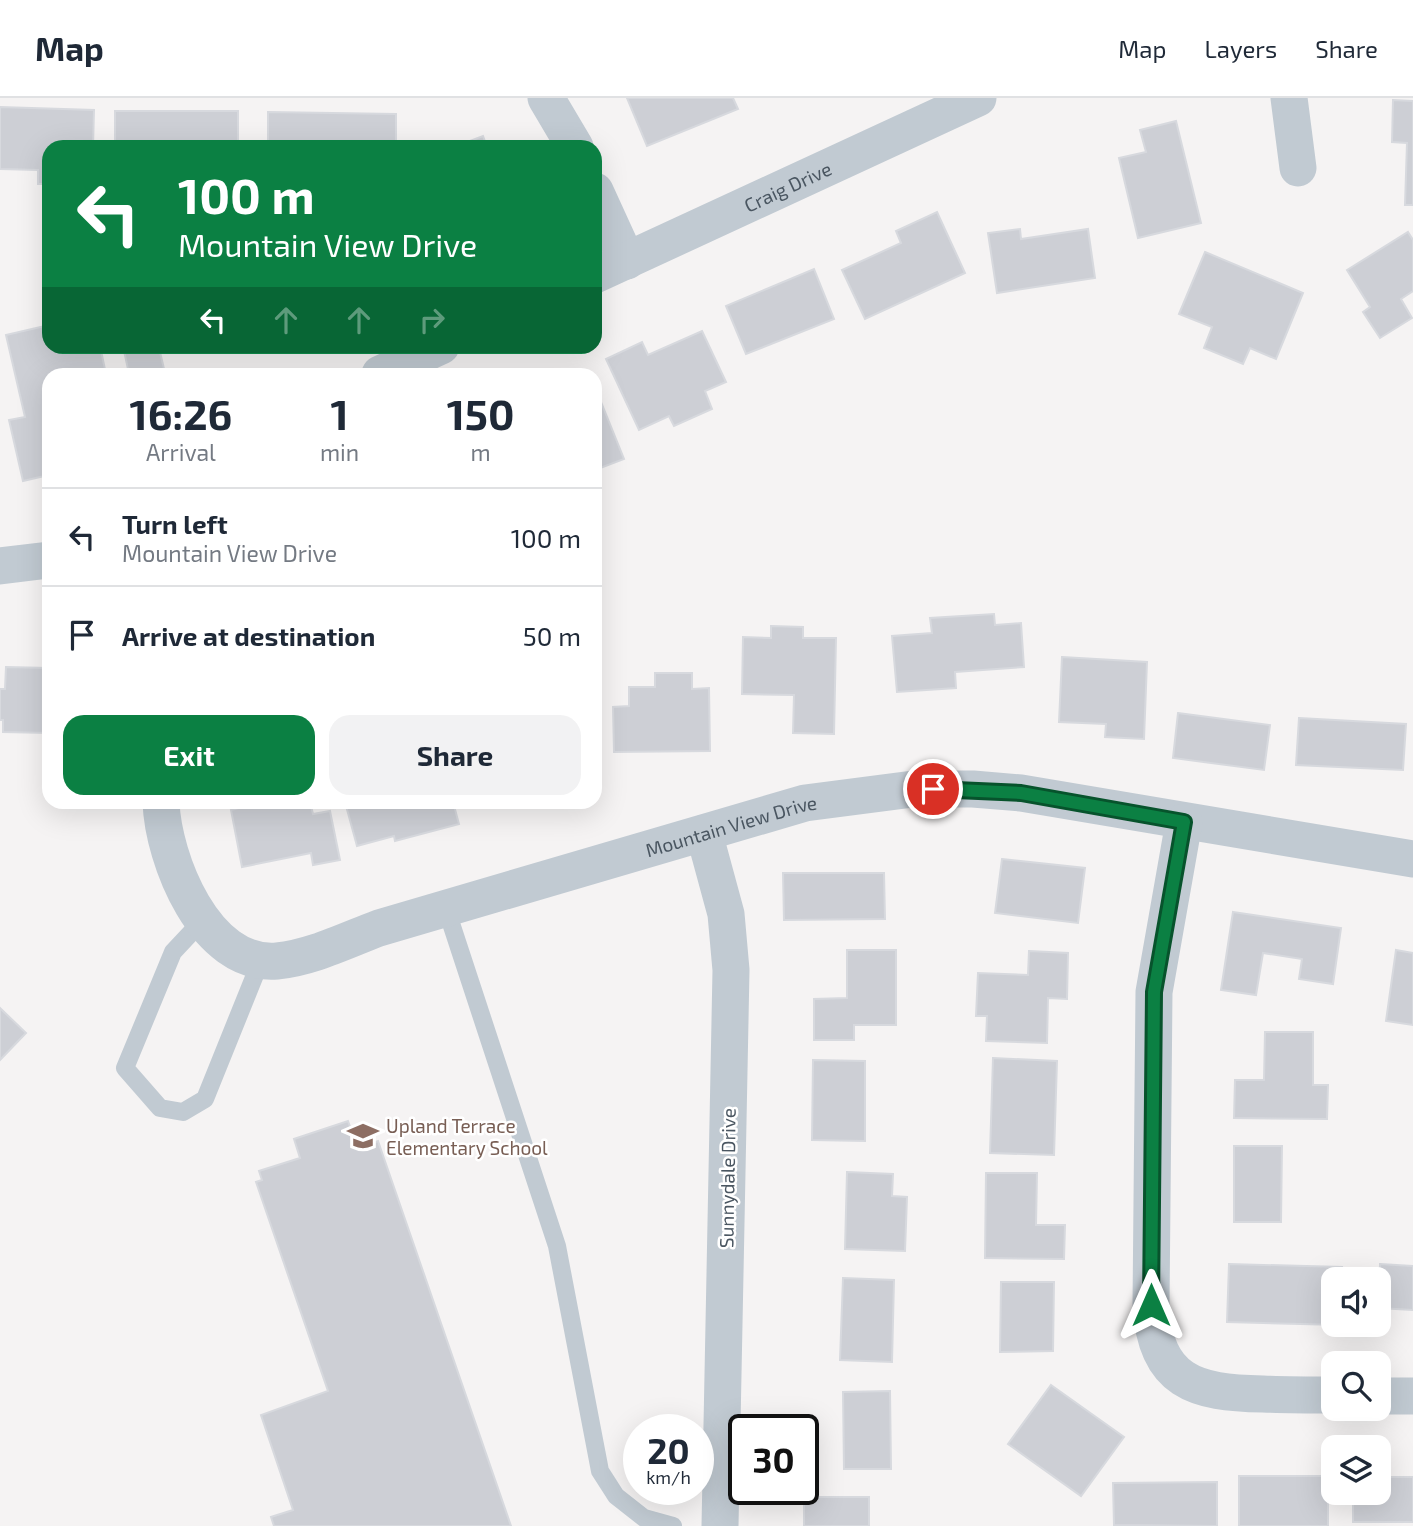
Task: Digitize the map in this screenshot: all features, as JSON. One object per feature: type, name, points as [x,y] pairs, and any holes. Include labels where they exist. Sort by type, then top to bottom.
[{"type":"street","points":[[546,98],[571,140]]},
{"type":"street","name":"Craig Drive","points":[[611,268],[978,98]]},
{"type":"street","points":[[1289,98],[1298,168]]},
{"type":"street","points":[[602,225],[611,268]]},
{"type":"street","points":[[393,368],[424,354]]},
{"type":"street","points":[[0,566],[42,561]]},
{"type":"street","name":"Mountain View Drive","points":[[161,809],[173,862],[184,893],[202,921],[228,946],[243,956],[276,961],[293,958],[379,928],[805,803],[913,789],[973,789],[1021,793],[1413,859]]},
{"type":"street","points":[[1184,822],[1154,992],[1151,1305],[1156,1345],[1169,1366],[1189,1383],[1210,1391],[1321,1395]]},
{"type":"street","name":"Sunnydale Drive","points":[[704,833],[726,914],[731,970],[720,1526]]},
{"type":"street","points":[[1391,1396],[1413,1396]]},
{"type":"lane","points":[[446,908],[557,1246],[600,1471],[616,1496],[644,1518],[673,1526]]},
{"type":"lane","points":[[202,921],[173,952],[125,1068],[160,1108],[183,1112],[205,1099],[261,960]]},
{"type":"building","points":[[627,98],[733,98],[738,109],[647,146]]},
{"type":"building","points":[[1393,100],[1413,101],[1413,205],[1405,205],[1407,143],[1392,142]]},
{"type":"building","points":[[0,107],[94,110],[93,140],[42,140],[42,184],[38,184],[38,170],[0,169]]},
{"type":"building","points":[[115,111],[238,111],[238,140],[115,140]]},
{"type":"building","points":[[268,112],[396,114],[396,140],[268,140]]},
{"type":"building","points":[[1176,121],[1201,223],[1138,238],[1119,158],[1146,152],[1140,130]]},
{"type":"building","points":[[937,212],[965,273],[865,319],[842,270],[901,243],[896,231]]},
{"type":"building","points":[[1020,229],[1021,239],[1088,229],[1095,278],[997,293],[988,233]]},
{"type":"building","points":[[1408,232],[1413,240],[1413,291],[1401,299],[1412,318],[1380,338],[1363,312],[1370,307],[1347,270]]},
{"type":"building","points":[[1205,252],[1303,293],[1276,359],[1250,348],[1243,364],[1204,348],[1212,327],[1179,314]]},
{"type":"building","points":[[814,269],[834,319],[746,354],[726,306]]},
{"type":"building","points":[[42,327],[42,354],[102,354],[105,368],[42,368],[42,477],[23,481],[9,420],[25,417],[6,335]]},
{"type":"building","points":[[702,331],[726,382],[705,391],[712,409],[674,426],[669,416],[639,430],[606,359],[642,342],[648,355]]},
{"type":"building","points":[[125,354],[160,354],[164,368],[128,368]]},
{"type":"building","points":[[602,404],[624,459],[602,467]]},
{"type":"building","points":[[994,614],[995,625],[1021,623],[1024,667],[955,672],[956,688],[897,692],[892,636],[932,633],[930,618]]},
{"type":"building","points":[[771,626],[803,627],[803,638],[836,638],[834,734],[793,733],[794,695],[742,694],[743,637],[771,638]]},
{"type":"building","points":[[1062,657],[1147,662],[1144,739],[1105,737],[1106,724],[1059,722]]},
{"type":"building","points":[[6,667],[42,668],[42,733],[3,732],[3,720],[0,720],[0,689],[5,689]]},
{"type":"building","points":[[655,673],[692,673],[692,689],[709,688],[710,751],[614,752],[613,707],[629,706],[629,687],[655,687]]},
{"type":"building","points":[[1178,713],[1270,725],[1264,770],[1173,758]]},
{"type":"building","points":[[1299,718],[1406,724],[1403,770],[1296,765]]},
{"type":"building","points":[[312,809],[313,814],[330,811],[340,860],[313,865],[311,853],[242,867],[231,810]]},
{"type":"building","points":[[347,809],[455,809],[459,824],[395,841],[394,836],[357,846]]},
{"type":"building","points":[[1002,859],[1085,868],[1078,923],[995,913]]},
{"type":"building","points":[[783,873],[884,873],[885,919],[784,920]]},
{"type":"building","points":[[1233,912],[1341,928],[1333,984],[1299,979],[1302,959],[1263,953],[1256,995],[1221,990]]},
{"type":"building","points":[[847,950],[896,950],[896,1025],[854,1025],[854,1040],[814,1040],[814,999],[847,998]]},
{"type":"building","points":[[1396,950],[1413,953],[1413,1025],[1386,1021]]},
{"type":"building","points":[[1029,951],[1068,953],[1067,999],[1048,998],[1047,1043],[986,1041],[987,1016],[976,1016],[978,973],[1028,975]]},
{"type":"building","points":[[0,1008],[26,1033],[0,1060]]},
{"type":"building","points":[[1265,1032],[1313,1032],[1313,1085],[1328,1085],[1327,1119],[1234,1118],[1235,1080],[1264,1080]]},
{"type":"building","points":[[993,1058],[1057,1061],[1054,1155],[990,1153]]},
{"type":"building","points":[[813,1060],[865,1061],[865,1141],[812,1140]]},
{"type":"building","name":"Upland Terrace Elementary School","points":[[348,1121],[355,1140],[371,1134],[373,1143],[378,1141],[511,1526],[274,1526],[271,1517],[293,1510],[261,1415],[328,1391],[256,1182],[262,1180],[259,1171],[300,1158],[294,1139]]},
{"type":"building","points":[[1234,1146],[1282,1146],[1281,1222],[1234,1222]]},
{"type":"building","points":[[847,1172],[893,1174],[892,1196],[907,1197],[905,1251],[845,1249]]},
{"type":"building","points":[[986,1173],[1037,1173],[1036,1225],[1065,1225],[1064,1259],[985,1258]]},
{"type":"building","points":[[1229,1264],[1342,1267],[1321,1267],[1321,1325],[1227,1322]]},
{"type":"building","points":[[1380,1264],[1413,1266],[1413,1310],[1391,1309],[1391,1267],[1380,1267]]},
{"type":"building","points":[[843,1278],[894,1280],[892,1362],[840,1360]]},
{"type":"building","points":[[1001,1282],[1054,1282],[1053,1351],[1000,1352]]},
{"type":"building","points":[[1051,1385],[1124,1437],[1081,1496],[1008,1444]]},
{"type":"building","points":[[890,1391],[891,1469],[844,1469],[843,1392]]},
{"type":"building","points":[[1239,1476],[1321,1476],[1321,1505],[1328,1505],[1328,1526],[1239,1526]]},
{"type":"building","points":[[1391,1477],[1413,1477],[1413,1522],[1353,1522],[1353,1505],[1391,1505]]},
{"type":"building","points":[[1217,1482],[1217,1526],[1114,1525],[1113,1483]]},
{"type":"building","points":[[819,1497],[869,1497],[869,1526],[804,1526],[804,1505],[819,1505]]},
{"type":"place","name":"Upland Terrace Elementary School","points":[[363,1136]]},
{"type":"route","points":[[933,789],[1021,793],[1184,822],[1154,992],[1151,1305]]}]
